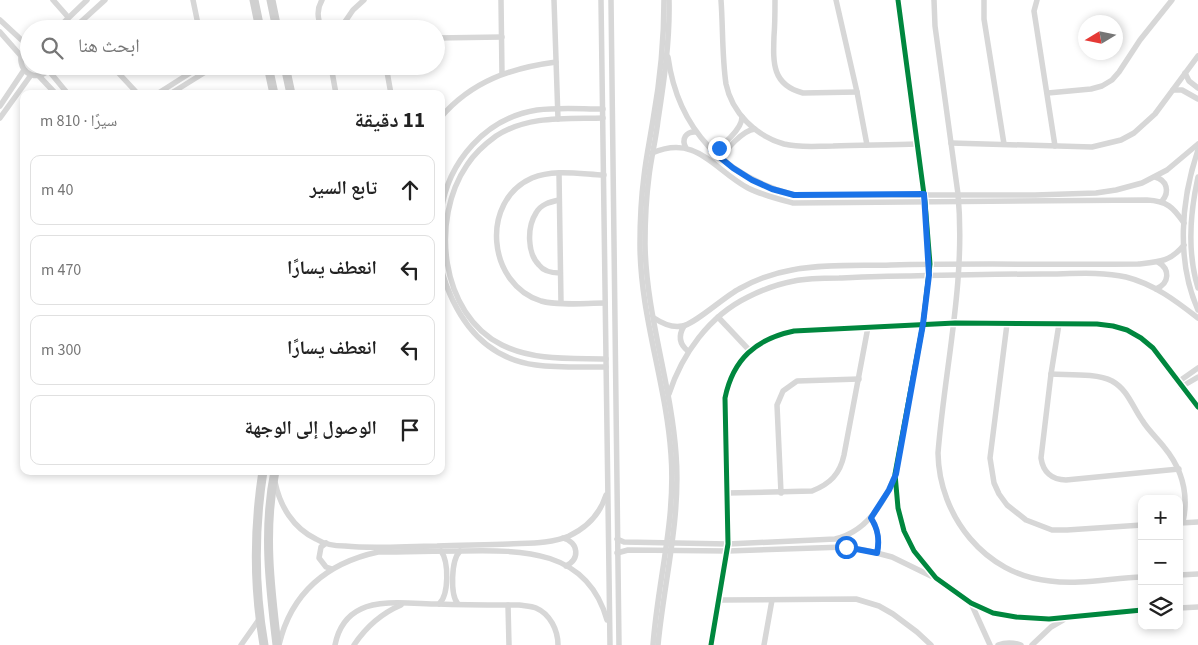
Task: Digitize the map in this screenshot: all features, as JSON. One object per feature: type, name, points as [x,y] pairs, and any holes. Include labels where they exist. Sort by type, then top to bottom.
[{"type":"street","points":[[53,0],[68,18],[87,0]]},
{"type":"street","points":[[84,20],[105,0]]},
{"type":"street","points":[[194,0],[197,20]]},
{"type":"street","points":[[254,0],[258,20]]},
{"type":"street","points":[[272,0],[275,20]]},
{"type":"street","points":[[319,20],[318,10],[322,0]]},
{"type":"street","points":[[346,20],[353,10],[364,0]]},
{"type":"street","points":[[501,0],[502,74]]},
{"type":"street","points":[[554,0],[558,119]]},
{"type":"street","points":[[601,0],[610,645]]},
{"type":"street","points":[[611,0],[618,645]]},
{"type":"street","points":[[664,0],[654,120],[644,175],[640,211],[640,248],[643,284],[667,418],[671,453],[673,485],[670,543]]},
{"type":"street","points":[[653,645],[678,486],[676,452],[648,283],[645,247],[645,212],[667,47],[669,0]]},
{"type":"street","points":[[721,0],[726,84],[733,102],[742,117],[755,129],[769,138],[786,144],[806,146],[917,144]]},
{"type":"street","points":[[775,0],[773,61],[777,73],[784,83],[803,93],[857,92]]},
{"type":"street","points":[[836,0],[867,145]]},
{"type":"street","points":[[617,539],[624,542],[728,544],[835,540],[858,529],[871,518],[889,490],[896,474],[923,324],[930,264],[924,194],[898,0]]},
{"type":"street","points":[[934,0],[935,26],[958,194],[960,264],[955,324],[939,438],[938,468],[944,495],[965,532],[995,562],[1008,569],[1035,579],[1063,582],[1138,577]]},
{"type":"street","points":[[984,0],[984,19],[1004,144]]},
{"type":"street","points":[[1037,0],[1034,11],[1055,146]]},
{"type":"street","points":[[1048,93],[1091,89],[1102,86],[1112,80],[1140,40],[1172,0]]},
{"type":"street","points":[[0,20],[20,39]]},
{"type":"street","points":[[0,32],[20,55]]},
{"type":"street","points":[[445,38],[502,37]]},
{"type":"street","points":[[667,47],[671,78],[681,106],[696,132],[711,150],[752,180],[772,189],[794,195],[1034,195],[1096,193],[1130,187],[1154,177],[1179,161],[1198,144]]},
{"type":"street","points":[[951,143],[1055,146],[1107,145],[1134,133],[1145,124],[1198,56]]},
{"type":"street","points":[[445,112],[472,90],[502,74],[527,66],[556,62]]},
{"type":"street","points":[[1185,73],[1188,81],[1198,88]]},
{"type":"street","points":[[0,106],[21,75]]},
{"type":"street","points":[[20,90],[31,75],[39,76],[52,90]]},
{"type":"street","points":[[54,75],[65,90]]},
{"type":"street","points":[[120,75],[134,90]]},
{"type":"street","points":[[163,90],[187,75]]},
{"type":"street","points":[[176,90],[201,75]]},
{"type":"street","points":[[270,75],[273,90]]},
{"type":"street","points":[[287,75],[290,90]]},
{"type":"street","points":[[333,75],[335,90]]},
{"type":"street","points":[[388,75],[390,90]]},
{"type":"street","points":[[0,118],[20,90]]},
{"type":"street","points":[[1173,90],[1182,90],[1198,99]]},
{"type":"street","points":[[445,194],[457,166],[468,149],[482,134],[516,115],[538,110],[603,109]]},
{"type":"street","points":[[711,150],[719,148],[740,126],[742,117]]},
{"type":"street","points":[[603,118],[537,120],[516,126],[504,132],[481,149],[467,165],[456,184],[448,218],[446,247],[448,269],[453,287],[461,304],[472,320],[500,344],[518,352],[536,356],[606,359]]},
{"type":"street","points":[[724,160],[725,152],[744,133],[755,129]]},
{"type":"street","points":[[686,148],[685,136],[690,132],[696,132]]},
{"type":"street","points":[[652,153],[674,147],[686,148],[697,152],[729,176],[749,188],[770,197],[793,202],[1162,201],[1178,213],[1184,223]]},
{"type":"street","points":[[1198,150],[1189,184],[1184,223],[1187,277],[1198,310]]},
{"type":"street","points":[[604,175],[559,173],[544,174],[530,179],[518,187],[508,198],[497,226],[497,245],[501,264],[505,272],[510,280],[524,293],[542,301],[605,303]]},
{"type":"street","points":[[559,173],[561,303]]},
{"type":"street","points":[[1154,177],[1162,180],[1166,187],[1166,194],[1162,201]]},
{"type":"street","points":[[1198,177],[1192,211],[1191,255],[1198,288]]},
{"type":"street","points":[[560,200],[550,202],[536,212],[532,220],[530,238],[533,256],[538,265],[544,270],[560,273]]},
{"type":"street","points":[[654,318],[662,323],[673,326],[684,326],[694,321],[739,288],[765,277],[793,270],[821,267],[930,264],[1108,264],[1158,262],[1173,257],[1184,245]]},
{"type":"street","points":[[1156,289],[1164,284],[1167,276],[1165,267],[1158,262]]},
{"type":"street","points":[[668,396],[680,365],[688,351],[704,330],[718,317],[746,298],[770,287],[795,280],[959,274],[1107,274],[1136,280],[1156,289],[1169,296],[1198,318]]},
{"type":"street","points":[[445,282],[455,307],[466,324],[480,339],[497,351],[535,365],[606,367]]},
{"type":"street","points":[[718,317],[750,350]]},
{"type":"street","points":[[711,645],[728,551],[725,398],[730,378],[735,369],[750,350],[772,337],[794,331],[923,324],[1097,324],[1113,326],[1127,330],[1141,338],[1152,348],[1198,407]]},
{"type":"street","points":[[1007,324],[990,458],[994,483],[999,494],[1016,513],[1026,520],[1052,530],[1138,525]]},
{"type":"street","points":[[1059,324],[1041,458],[1044,468],[1051,476],[1060,480],[1179,468]]},
{"type":"street","points":[[684,326],[680,340],[681,344],[688,351]]},
{"type":"street","points":[[727,493],[812,491],[822,488],[837,474],[843,460],[868,327]]},
{"type":"street","points":[[1179,385],[1198,368]]},
{"type":"street","points":[[1051,374],[1100,377],[1118,385],[1125,392],[1144,423],[1164,446],[1179,468],[1186,495],[1186,509],[1183,517]]},
{"type":"street","points":[[1179,385],[1198,377]]},
{"type":"street","points":[[782,492],[777,405],[783,391],[797,381],[859,379]]},
{"type":"street","points":[[896,474],[898,508],[904,530],[914,551],[936,578],[953,592],[971,603],[993,613],[1049,620],[1138,610]]},
{"type":"street","points":[[262,475],[259,494],[256,542],[260,618],[264,645]]},
{"type":"street","points":[[275,475],[280,499],[290,518],[306,533],[326,543],[360,547],[482,545],[546,542],[563,538],[579,531],[596,515],[602,506],[608,485]]},
{"type":"street","points":[[275,475],[270,496],[268,521],[270,589],[278,645]]},
{"type":"street","points":[[871,518],[879,534],[877,553]]},
{"type":"street","points":[[1183,522],[1198,522]]},
{"type":"street","points":[[563,538],[574,544],[577,551],[576,558],[566,566]]},
{"type":"street","points":[[326,543],[321,547],[319,558],[326,567],[332,569]]},
{"type":"street","points":[[617,553],[628,550],[728,551],[836,547],[877,553],[914,567],[936,578]]},
{"type":"street","points":[[658,645],[669,550]]},
{"type":"street","points":[[439,604],[446,594],[446,560],[441,551]]},
{"type":"street","points":[[458,604],[453,594],[454,565],[456,555],[460,551]]},
{"type":"street","points":[[278,645],[289,616],[311,585],[332,569],[359,556],[378,552],[505,551],[539,554],[566,566],[578,574],[594,592],[605,612],[610,635]]},
{"type":"street","points":[[1183,575],[1198,574]]},
{"type":"street","points":[[720,600],[849,598],[864,601],[886,610],[899,618],[931,645]]},
{"type":"street","points":[[764,645],[772,600]]},
{"type":"street","points":[[354,645],[362,632],[375,620],[389,610],[405,603]]},
{"type":"street","points":[[335,645],[342,625],[360,609],[371,605],[405,603],[519,604],[535,608],[543,612],[554,627],[558,638],[558,645]]},
{"type":"street","points":[[971,603],[990,645]]},
{"type":"street","points":[[508,605],[509,645]]},
{"type":"street","points":[[1183,608],[1198,607]]},
{"type":"street","points":[[242,645],[260,618]]},
{"type":"street","points":[[1032,645],[1051,626],[1065,618]]},
{"type":"street","points":[[998,645],[1014,642],[1021,645]]},
{"type":"cycle path","points":[[898,0],[925,202],[930,264],[923,324],[895,474],[898,508],[904,531],[914,551],[936,578],[971,603],[993,613],[1016,617],[1049,619],[1138,610]]},
{"type":"cycle path","points":[[711,645],[728,544],[725,398],[729,384],[740,362],[748,353],[768,339],[794,331],[955,323],[1097,324],[1113,326],[1127,330],[1153,348],[1198,407]]},
{"type":"route","points":[[719,148],[711,150],[733,168],[752,180],[772,189],[794,195],[924,194],[930,264],[929,275],[923,324],[896,474],[889,490],[871,518],[879,534],[877,553],[846,547]]}]
